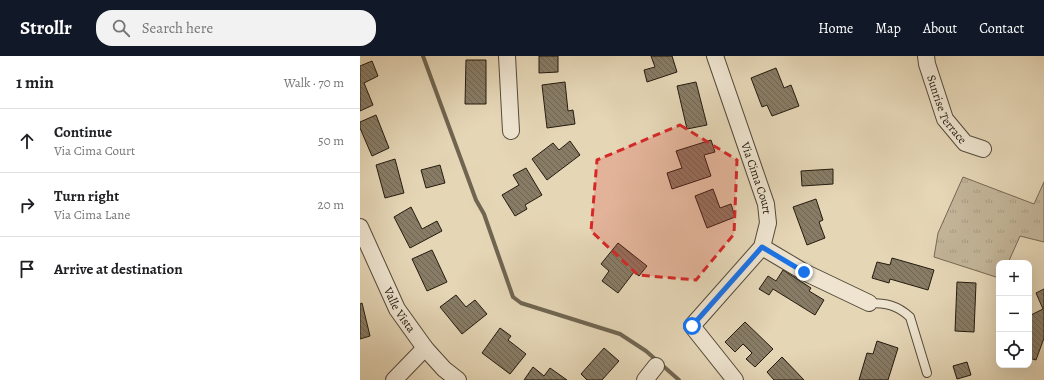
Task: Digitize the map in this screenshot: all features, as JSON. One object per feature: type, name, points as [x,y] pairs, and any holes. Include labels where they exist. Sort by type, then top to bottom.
[{"type":"street","points":[[507,56],[511,131]]},
{"type":"street","name":"Via Cima Court","points":[[715,56],[766,204],[768,223],[762,247],[692,326],[735,380]]},
{"type":"street","name":"Sunrise Terrace","points":[[926,56],[929,71],[945,119],[965,143],[983,149]]},
{"type":"street","name":"Valle Vista","points":[[360,227],[397,310],[425,348],[458,380]]},
{"type":"street","points":[[762,247],[804,272],[869,304]]},
{"type":"street","points":[[394,380],[425,348]]},
{"type":"street","points":[[644,380],[656,366]]},
{"type":"lane","points":[[869,304],[893,306],[902,310],[910,317],[927,373]]},
{"type":"highlighted area","points":[[680,125],[737,160],[734,234],[696,280],[638,275],[591,231],[597,160]]},
{"type":"green space","points":[[963,177],[1034,204],[1044,182],[1044,242],[1020,236],[1009,260],[996,260],[996,277],[934,257],[938,233]]},
{"type":"building","points":[[539,56],[558,56],[558,72],[539,73]]},
{"type":"building","points":[[651,56],[672,56],[677,72],[647,82],[644,70],[655,67]]},
{"type":"building","points":[[466,60],[486,60],[486,104],[465,104]]},
{"type":"building","points":[[372,61],[378,76],[364,83],[373,105],[360,111],[360,66]]},
{"type":"building","points":[[776,68],[784,88],[791,85],[799,106],[772,116],[767,105],[762,107],[751,78]]},
{"type":"building","points":[[565,82],[568,111],[573,110],[575,124],[547,128],[542,85]]},
{"type":"building","points":[[696,82],[707,125],[687,129],[677,86]]},
{"type":"building","points":[[376,115],[389,148],[372,156],[360,128],[360,122]]},
{"type":"building","points":[[711,140],[715,152],[704,155],[711,176],[672,189],[667,173],[682,168],[676,151]]},
{"type":"building","points":[[570,141],[580,155],[547,180],[532,159],[553,143],[559,150]]},
{"type":"building","points":[[395,159],[404,193],[385,198],[376,165]]},
{"type":"building","points":[[440,165],[445,183],[426,188],[421,170]]},
{"type":"building","points":[[526,168],[542,195],[525,205],[527,209],[515,216],[502,195],[519,185],[513,175]]},
{"type":"building","points":[[833,169],[833,184],[802,186],[801,171]]},
{"type":"building","points":[[713,189],[720,208],[731,204],[735,217],[707,228],[695,196]]},
{"type":"building","points":[[816,199],[823,220],[819,222],[825,238],[807,245],[793,207]]},
{"type":"building","points":[[411,207],[422,229],[437,221],[442,231],[410,248],[394,217]]},
{"type":"building","points":[[618,243],[647,266],[639,276],[634,272],[618,293],[602,281],[609,271],[601,264]]},
{"type":"building","points":[[432,250],[447,282],[427,291],[412,259]]},
{"type":"building","points":[[892,258],[934,270],[928,290],[890,279],[889,283],[872,278],[877,262],[890,265]]},
{"type":"building","points":[[783,270],[811,288],[809,291],[824,300],[815,315],[773,289],[769,295],[759,289],[768,276],[776,281]]},
{"type":"building","points":[[957,282],[976,283],[974,332],[955,331]]},
{"type":"building","points":[[1044,289],[1044,338],[1036,360],[1032,359],[1032,314],[1043,309],[1036,293]]},
{"type":"building","points":[[456,295],[466,307],[475,300],[487,314],[462,334],[440,307]]},
{"type":"building","points":[[362,303],[370,336],[360,339],[360,304]]},
{"type":"building","points":[[745,322],[773,349],[755,367],[746,359],[752,353],[743,344],[735,352],[725,342]]},
{"type":"building","points":[[500,328],[511,336],[508,340],[526,354],[510,374],[482,353]]},
{"type":"building","points":[[877,341],[898,348],[888,380],[859,380],[867,353],[873,354]]},
{"type":"building","points":[[604,348],[619,361],[602,380],[587,380],[581,374]]},
{"type":"building","points":[[782,357],[804,380],[774,380],[767,372]]},
{"type":"building","points":[[967,362],[971,375],[957,379],[953,366]]},
{"type":"building","points":[[533,367],[544,376],[550,368],[567,380],[524,380]]},
{"type":"waterway","points":[[423,56],[476,200],[484,214],[513,297],[521,303],[620,334],[646,351],[679,380]]},
{"type":"route","points":[[692,326],[762,247],[804,272]]}]
